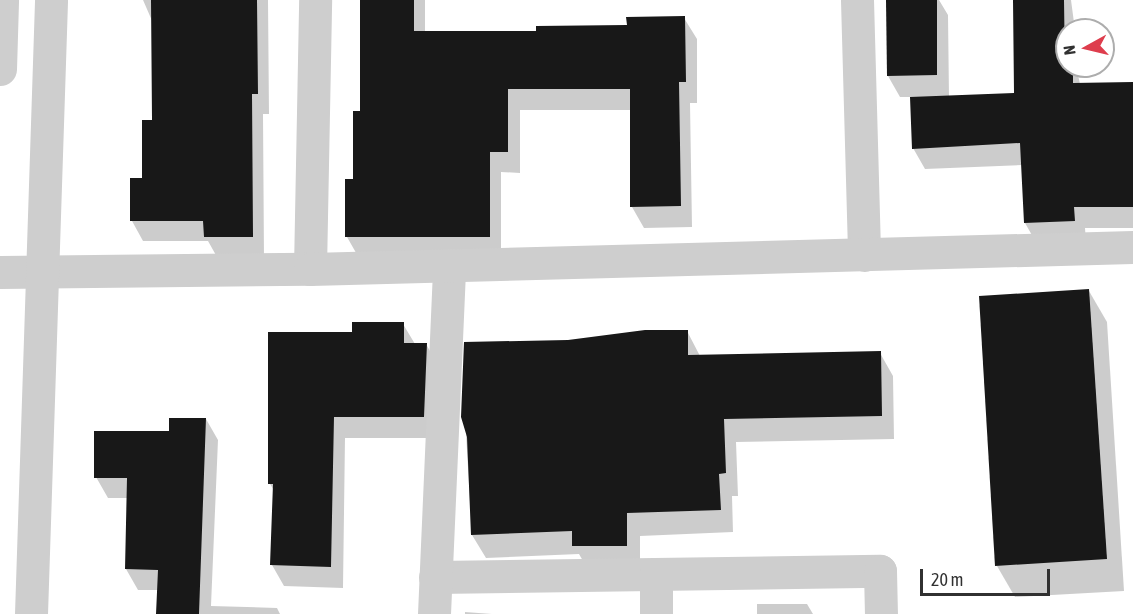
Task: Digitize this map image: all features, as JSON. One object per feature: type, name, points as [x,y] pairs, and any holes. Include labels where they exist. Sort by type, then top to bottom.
[{"type":"street","points":[[0,69],[2,0]]},
{"type":"street","points":[[31,614],[51,0]]},
{"type":"street","points":[[310,268],[315,0]]},
{"type":"street","points":[[857,0],[864,255]]},
{"type":"street","points":[[0,272],[43,274],[1133,248]]},
{"type":"street","points":[[434,614],[449,265]]},
{"type":"street","points":[[435,577],[880,571],[881,614]]},
{"type":"street","points":[[656,574],[656,614]]},
{"type":"building","points":[[151,0],[257,0],[258,94],[252,94],[253,237],[204,237],[203,221],[130,221],[130,178],[142,178],[142,120],[152,120]]},
{"type":"building","points":[[360,0],[414,0],[414,31],[536,31],[536,26],[627,25],[626,17],[685,16],[686,82],[679,82],[681,206],[630,207],[630,89],[508,89],[508,152],[490,152],[490,237],[345,237],[345,179],[353,179],[353,111],[360,111]]},
{"type":"building","points":[[886,0],[937,0],[937,75],[887,76]]},
{"type":"building","points":[[1013,0],[1064,0],[1064,18],[1055,18],[1055,78],[1073,78],[1073,83],[1133,82],[1133,207],[1074,207],[1075,221],[1024,223],[1020,143],[912,149],[910,97],[1014,93]]},
{"type":"building","points":[[1089,289],[1107,559],[995,566],[979,296]]},
{"type":"building","points":[[352,322],[404,322],[404,343],[427,343],[424,417],[334,417],[331,567],[270,565],[273,484],[268,484],[268,332],[352,332]]},
{"type":"building","points":[[645,330],[688,330],[688,355],[881,351],[882,416],[724,419],[726,473],[719,474],[721,510],[627,513],[627,546],[572,546],[572,531],[471,535],[467,437],[461,417],[464,342],[568,340]]},
{"type":"building","points":[[169,418],[206,418],[199,614],[156,614],[158,570],[125,569],[127,478],[94,478],[94,431],[169,431]]}]
